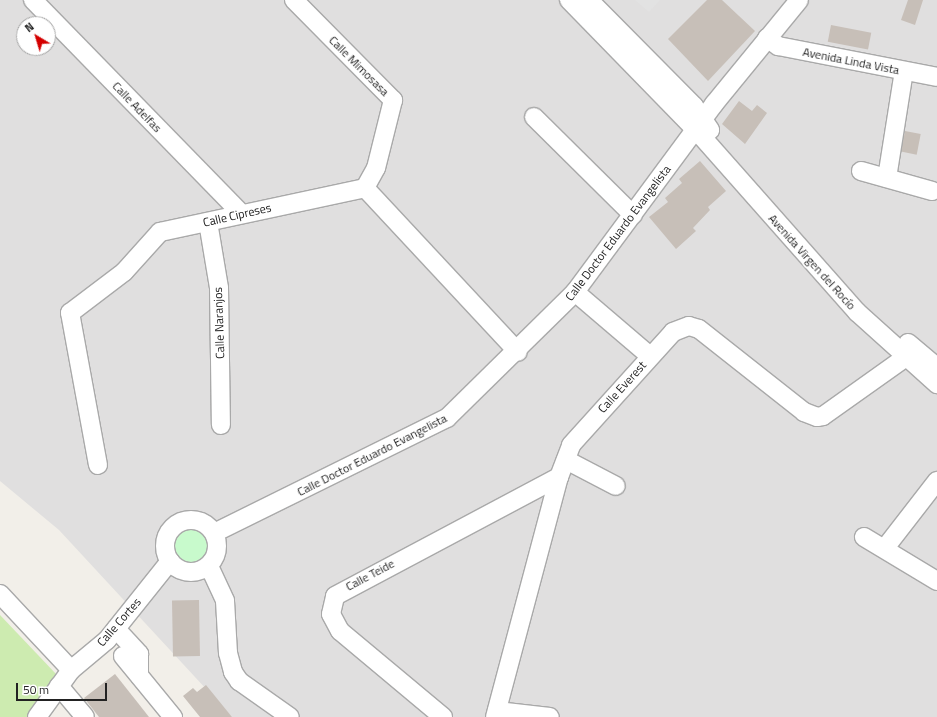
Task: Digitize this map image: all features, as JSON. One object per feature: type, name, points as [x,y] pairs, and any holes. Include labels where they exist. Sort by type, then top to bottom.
[{"type":"street","name":"Calle Adelfas","points":[[33,0],[241,213]]},
{"type":"street","name":"Calle Mimosasa","points":[[294,0],[392,100],[376,168],[365,188]]},
{"type":"street","points":[[569,0],[626,57],[700,126]]},
{"type":"street","points":[[589,0],[694,106],[700,126]]},
{"type":"street","name":"Calle Doctor Eduardo Evangelista","points":[[214,533],[447,418],[518,352],[576,292],[767,38],[799,0]]},
{"type":"street","name":"Avenida Linda Vista","points":[[767,38],[778,46],[937,77]]},
{"type":"street","points":[[887,178],[904,71]]},
{"type":"street","points":[[534,117],[633,215]]},
{"type":"street","name":"Avenida Virgen del Rocío","points":[[700,126],[822,274],[906,357],[937,384]]},
{"type":"street","name":"Avenida Virgen del Rocío","points":[[700,126],[851,289],[937,367]]},
{"type":"street","points":[[861,171],[932,191]]},
{"type":"street","name":"Calle Cipreses","points":[[98,465],[70,313],[124,272],[160,232],[208,222],[241,213],[365,188]]},
{"type":"street","points":[[365,188],[518,352]]},
{"type":"street","name":"Calle Naranjos","points":[[208,222],[219,288],[221,425]]},
{"type":"street","points":[[576,292],[650,356]]},
{"type":"street","name":"Calle Everest","points":[[496,714],[559,476],[575,438],[672,332],[693,326],[804,412],[817,417],[824,416],[906,357]]},
{"type":"street","points":[[566,460],[616,486]]},
{"type":"street","name":"Calle Teide","points":[[443,717],[340,631],[331,614],[335,596],[559,476]]},
{"type":"street","points":[[885,548],[937,481]]},
{"type":"street","points":[[180,522],[203,522],[214,533],[218,546],[209,566],[193,572],[180,569],[170,561],[166,539],[180,522]]},
{"type":"street","points":[[864,537],[885,548],[937,581]]},
{"type":"street","name":"Calle Cortes","points":[[37,717],[71,670],[116,629],[170,561]]},
{"type":"street","points":[[209,566],[225,602],[228,653],[233,672],[239,681],[290,717]]},
{"type":"street","points":[[0,594],[71,670]]},
{"type":"street","points":[[116,629],[139,654],[139,675]]},
{"type":"street","points":[[123,656],[173,717]]},
{"type":"street","points":[[59,686],[85,717]]},
{"type":"street","points":[[496,714],[550,717]]},
{"type":"shaded area","points":[[0,0],[937,0],[937,717],[232,717],[59,530],[0,481]]},
{"type":"shaded area","points":[[635,0],[660,0],[649,12]]},
{"type":"green space","points":[[191,526],[201,529],[207,535],[210,545],[207,555],[201,561],[191,564],[181,561],[175,555],[172,545],[175,535],[181,529]]},
{"type":"green space","points":[[0,615],[57,675],[27,717],[0,717]]},
{"type":"building","points":[[707,0],[722,0],[755,31],[708,81],[668,39]]},
{"type":"building","points":[[908,0],[923,0],[915,25],[901,20]]},
{"type":"building","points":[[831,25],[871,33],[868,50],[828,42]]},
{"type":"building","points":[[739,101],[752,111],[757,105],[767,113],[745,144],[722,124]]},
{"type":"building","points":[[905,131],[921,134],[917,155],[901,152]]},
{"type":"building","points":[[700,161],[726,191],[708,207],[710,210],[693,228],[696,231],[676,249],[649,217],[668,202],[665,198],[682,183],[679,179]]},
{"type":"building","points":[[172,600],[199,600],[200,656],[173,656]]},
{"type":"building","points":[[115,674],[149,717],[99,717],[84,698]]},
{"type":"building","points":[[206,685],[232,717],[200,717],[183,696],[193,688],[197,692]]}]
